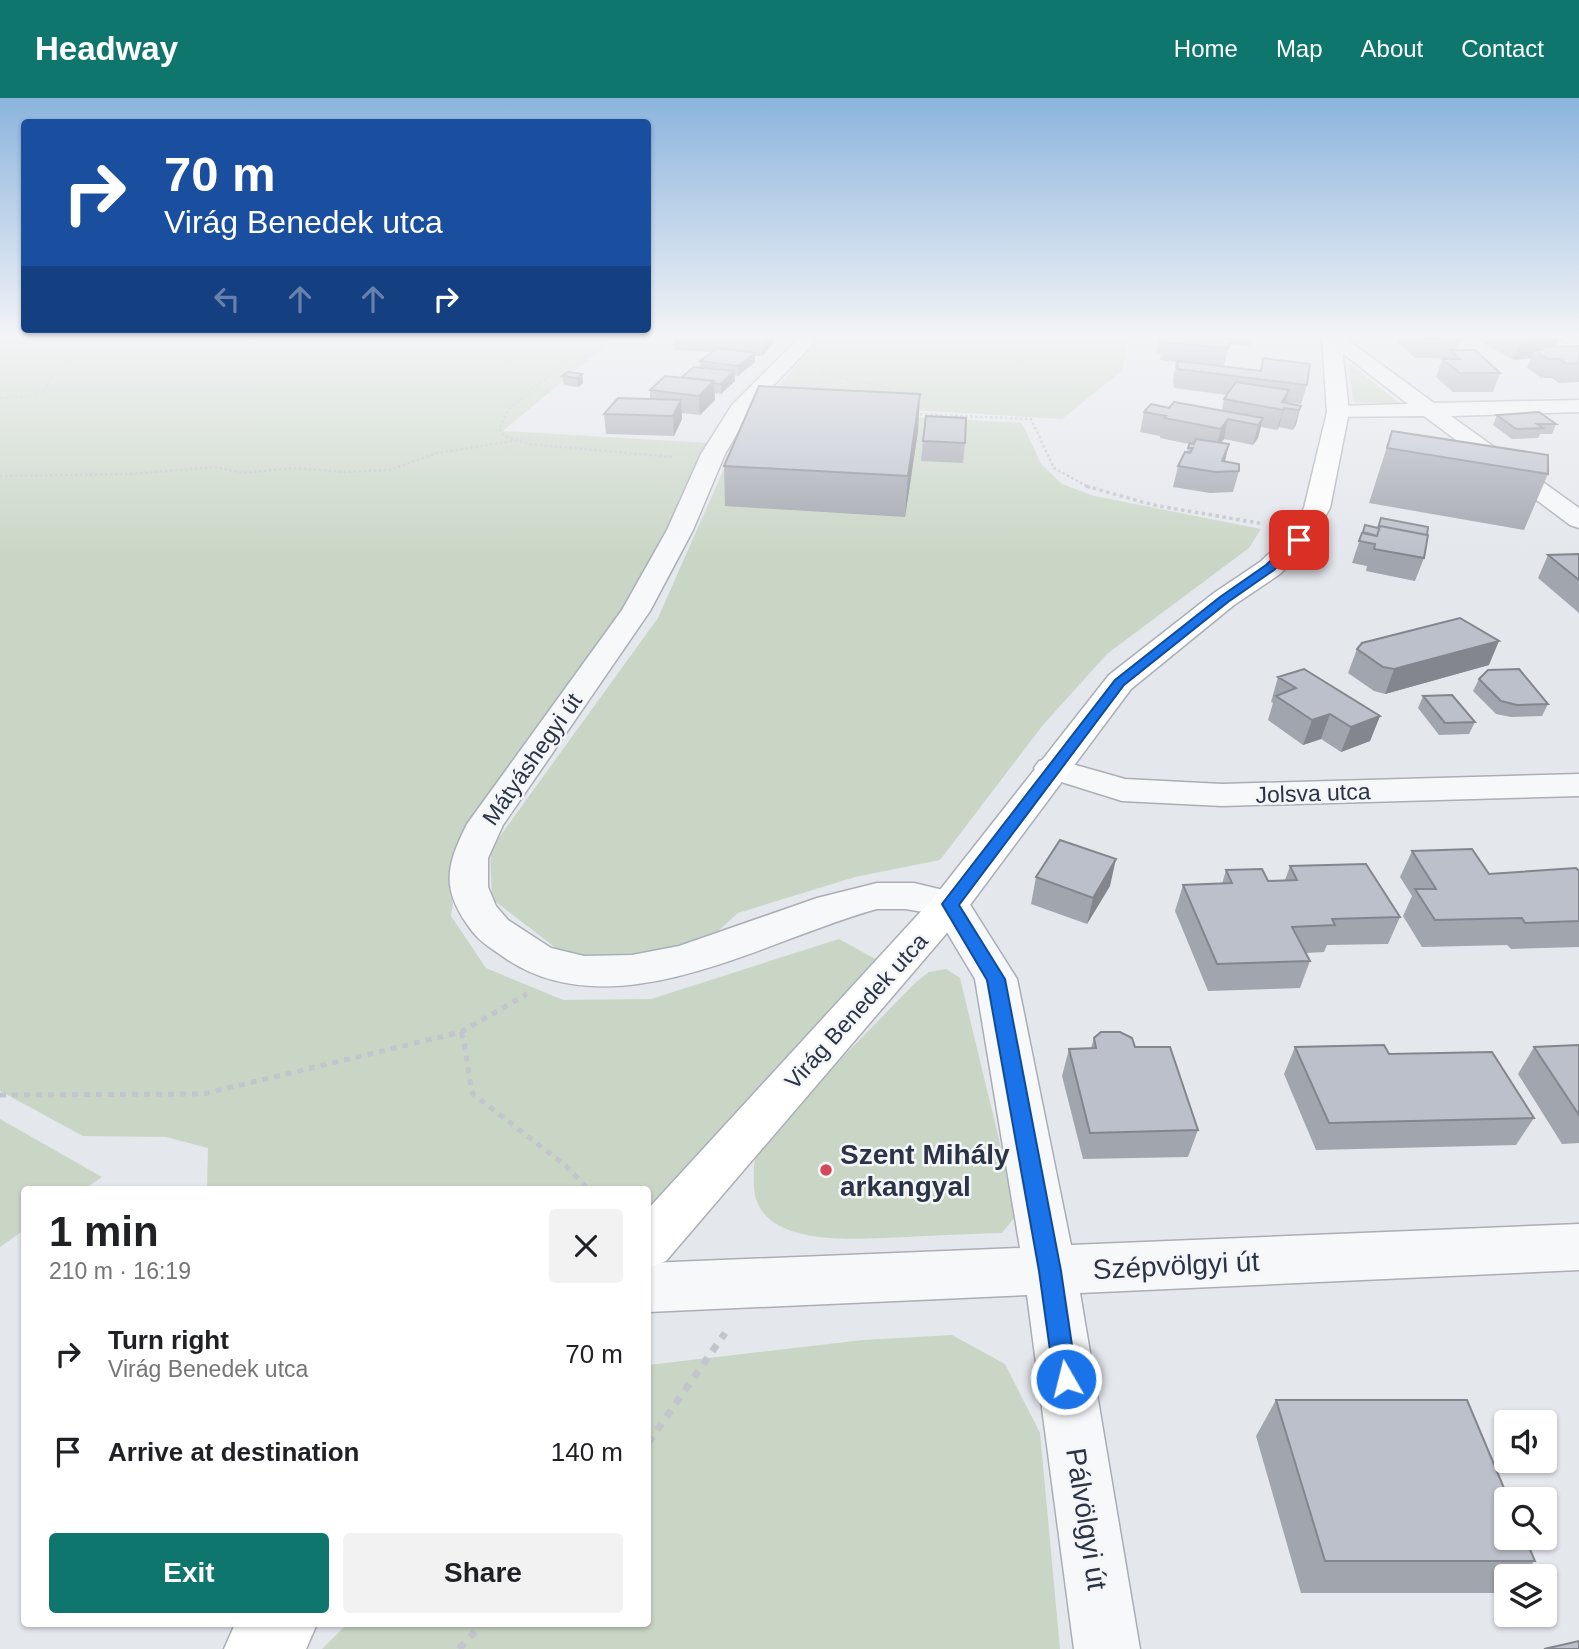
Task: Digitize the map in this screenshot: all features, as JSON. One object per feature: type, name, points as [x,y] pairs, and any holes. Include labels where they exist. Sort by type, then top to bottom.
[{"type":"street","name":"Mátyáshegyi út","points":[[740,410],[707,467],[680,530],[636,611],[505,791],[485,824],[468,860],[469,884],[476,908],[490,927],[508,943],[568,969],[612,972],[698,957],[792,922],[878,896],[914,896],[950,904]]},
{"type":"street","points":[[1338,412],[1413,410]]},
{"type":"street","points":[[1432,410],[1579,520]]},
{"type":"street","name":"Virág Benedek utca","points":[[651,1242],[950,904],[1119,682],[1224,600],[1270,568],[1304,532],[1317,508],[1338,412]]},
{"type":"street","name":"Jolsva utca","points":[[1051,768],[1122,790],[1222,795],[1579,785]]},
{"type":"street","name":"Pálvölgyi út","points":[[950,904],[996,979],[1050,1271],[1107,1649]]},
{"type":"street","name":"Szépvölgyi út","points":[[651,1288],[1579,1247]]},
{"type":"street","points":[[257,1649],[281,1627]]},
{"type":"path","points":[[508,410],[499,429],[502,435],[512,441]]},
{"type":"path","points":[[917,410],[922,414]]},
{"type":"path","points":[[908,413],[1031,419],[1052,467],[1073,482],[1103,494],[1304,532]]},
{"type":"path","points":[[0,476],[131,474],[215,467],[243,473],[294,468],[344,472],[390,470],[437,453],[512,441],[667,458],[678,455],[707,467]]},
{"type":"path","points":[[0,1095],[203,1094],[359,1059],[461,1032],[568,969]]},
{"type":"path","points":[[461,1032],[468,1054],[468,1076],[473,1094],[566,1166],[585,1186]]},
{"type":"path","points":[[651,1439],[760,1284]]},
{"type":"path","points":[[459,1649],[479,1627]]},
{"type":"green space","points":[[0,410],[528,410],[503,431],[710,443],[650,567],[617,622],[462,842],[451,916],[486,968],[563,1000],[651,999],[839,939],[877,960],[651,1241],[651,1186],[207,1186],[208,1148],[166,1137],[83,1136],[0,1091]]},
{"type":"green space","points":[[756,410],[1022,423],[1041,464],[1062,484],[1094,496],[1261,529],[1249,548],[1107,654],[1043,725],[940,860],[855,877],[738,913],[696,951],[612,964],[557,949],[492,899],[490,850],[658,618],[737,439]]},
{"type":"green space","points":[[920,410],[1073,410],[1062,419]]},
{"type":"green space","points":[[946,969],[960,978],[1017,1214],[1002,1233],[865,1239],[816,1236],[793,1231],[774,1222],[760,1208],[754,1188],[755,1160],[763,1141],[915,983],[929,972]]},
{"type":"green space","points":[[0,1119],[102,1177],[89,1186],[21,1186],[21,1232],[0,1247]]},
{"type":"green space","points":[[952,1335],[1005,1364],[1040,1433],[1060,1649],[322,1649],[344,1627],[651,1627],[651,1365],[863,1340]]},
{"type":"building","points":[[607,410],[676,410],[673,416],[604,414]]},
{"type":"building","points":[[748,410],[918,410],[908,476],[724,466]]},
{"type":"building","points":[[1221,410],[1263,418],[1258,425],[1228,419],[1221,429],[1144,412]]},
{"type":"building","points":[[1539,412],[1556,424],[1537,424],[1543,428],[1516,429],[1497,415]]},
{"type":"building","points":[[926,416],[966,418],[965,443],[923,441]]},
{"type":"building","points":[[1392,431],[1548,455],[1548,474],[1387,448]]},
{"type":"building","points":[[1196,439],[1229,444],[1222,461],[1239,464],[1239,471],[1215,472],[1178,466],[1185,452],[1190,453],[1193,448],[1188,448],[1190,443],[1194,444]]},
{"type":"building","points":[[1381,518],[1428,527],[1427,535],[1380,526],[1377,536],[1363,532],[1365,525],[1378,528]]},
{"type":"building","points":[[1380,526],[1428,535],[1424,558],[1374,549],[1375,544],[1359,541],[1362,533],[1377,536]]},
{"type":"building","points":[[1579,554],[1579,580],[1548,555]]},
{"type":"building","points":[[1460,618],[1499,641],[1394,669],[1383,667],[1357,649],[1362,643]]},
{"type":"building","points":[[1304,669],[1380,716],[1351,727],[1330,714],[1312,720],[1276,696],[1296,688],[1278,677]]},
{"type":"building","points":[[1519,669],[1548,704],[1517,705],[1501,701],[1479,679],[1488,670]]},
{"type":"building","points":[[1452,695],[1475,722],[1445,723],[1423,696]]},
{"type":"building","points":[[1060,840],[1116,859],[1093,898],[1036,877]]},
{"type":"building","points":[[1472,849],[1489,874],[1576,868],[1579,871],[1579,921],[1525,923],[1522,918],[1435,920],[1415,889],[1436,889],[1412,851]]},
{"type":"building","points":[[1366,864],[1400,917],[1332,919],[1335,925],[1292,927],[1310,961],[1217,964],[1183,885],[1232,883],[1226,870],[1262,869],[1268,881],[1297,880],[1290,866]]},
{"type":"building","points":[[1101,1032],[1120,1032],[1132,1038],[1135,1047],[1170,1047],[1198,1130],[1090,1133],[1069,1049],[1096,1048],[1094,1038]]},
{"type":"building","points":[[1384,1045],[1389,1054],[1492,1052],[1534,1118],[1329,1123],[1295,1047]]},
{"type":"building","points":[[1579,1045],[1579,1115],[1534,1047]]},
{"type":"building","points":[[1276,1400],[1467,1400],[1494,1464],[1494,1473],[1498,1473],[1504,1487],[1494,1487],[1494,1550],[1530,1550],[1535,1561],[1325,1561]]},
{"type":"building","points":[[1579,1641],[1579,1649],[1544,1649]]},
{"type":"place","name":"Szent Mihály arkangyal","points":[[826,1170]]},
{"type":"route","points":[[1066,1379],[1050,1271],[996,979],[950,904],[1119,682],[1224,600],[1270,568],[1299,540]]}]
